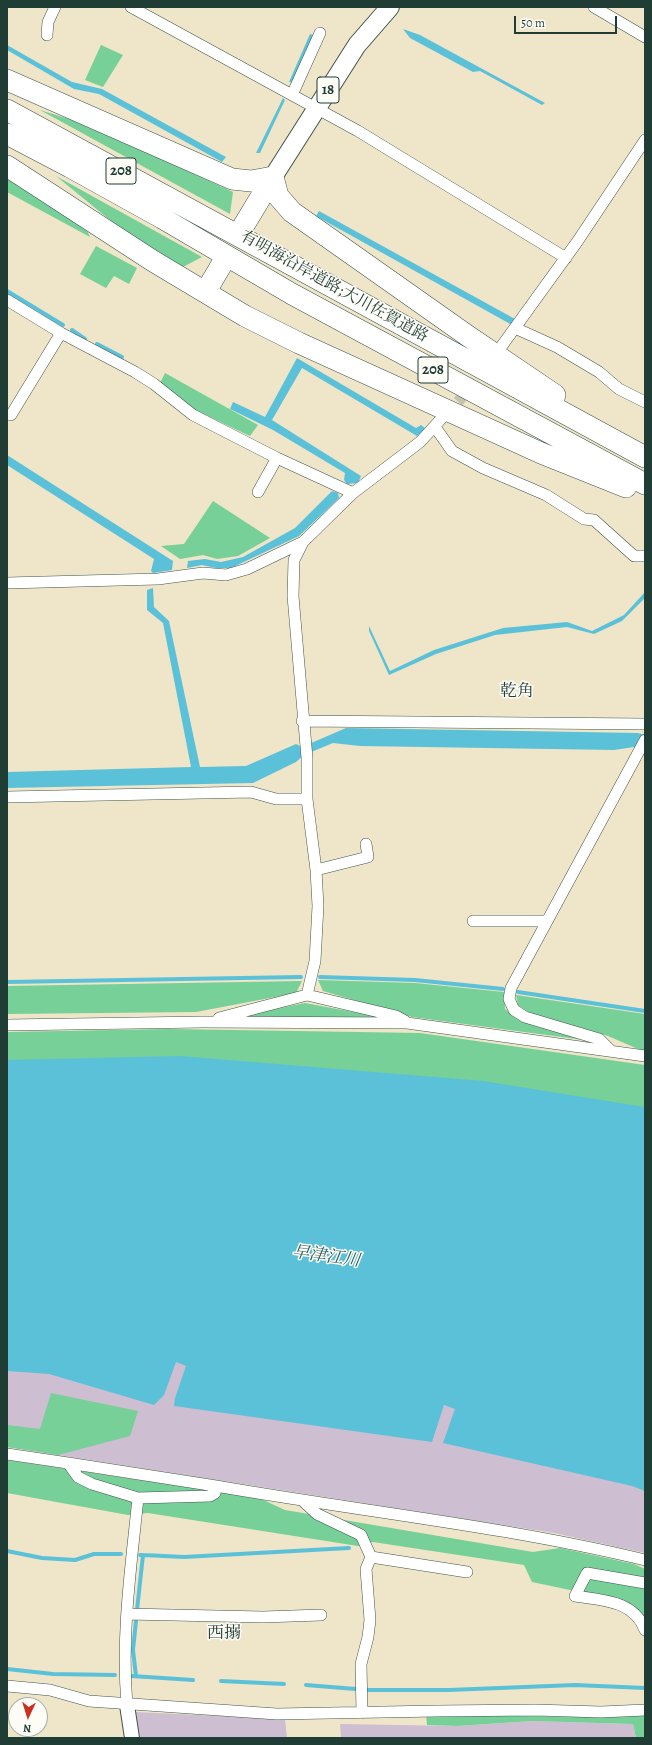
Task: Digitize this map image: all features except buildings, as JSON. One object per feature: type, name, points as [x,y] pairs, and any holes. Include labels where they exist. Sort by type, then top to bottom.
[{"type":"highway","points":[[7,80],[232,178],[251,181],[273,177]]},
{"type":"highway","name":"208","points":[[7,110],[239,229]]},
{"type":"highway","name":"208","points":[[7,134],[70,167],[222,258]]},
{"type":"highway","points":[[7,166],[153,260],[245,316],[299,343],[541,453],[645,494]]},
{"type":"highway","points":[[239,229],[273,177]]},
{"type":"highway","points":[[273,177],[278,196],[292,212],[579,413],[645,453]]},
{"type":"highway","name":"有明海沿岸道路;大川佐賀道路","points":[[239,229],[645,457]]},
{"type":"highway","points":[[206,292],[222,258]]},
{"type":"highway","name":"有明海沿岸道路;大川佐賀道路","points":[[222,258],[292,294],[645,484]]},
{"type":"main road","name":"18","points":[[273,177],[357,45],[390,7]]},
{"type":"street","points":[[47,35],[48,22],[55,7]]},
{"type":"street","points":[[594,7],[645,37]]},
{"type":"street","points":[[133,8],[358,131],[566,258]]},
{"type":"street","points":[[292,95],[320,33]]},
{"type":"street","points":[[501,347],[566,258],[645,140]]},
{"type":"street","points":[[7,300],[61,333],[135,372],[194,415],[277,458],[353,493]]},
{"type":"street","points":[[515,328],[557,347],[599,372],[619,388],[645,402]]},
{"type":"street","points":[[11,415],[61,333]]},
{"type":"street","points":[[7,583],[158,579],[203,573],[226,576],[247,569],[303,542],[353,493],[420,442],[442,418]]},
{"type":"street","points":[[435,427],[452,451],[483,468],[546,495],[584,519],[594,520],[634,556],[645,556]]},
{"type":"street","points":[[258,492],[277,458]]},
{"type":"street","points":[[303,542],[294,560],[292,573],[302,720],[307,758],[307,799],[316,870],[318,906],[315,961],[307,995]]},
{"type":"street","points":[[302,720],[645,724]]},
{"type":"street","points":[[611,1051],[599,1039],[525,1017],[514,1010],[509,999],[510,988],[640,757],[645,740]]},
{"type":"street","points":[[7,797],[251,792],[276,799],[307,799]]},
{"type":"street","points":[[316,870],[368,857],[366,844]]},
{"type":"street","points":[[472,921],[547,921]]},
{"type":"street","points":[[202,1022],[307,995],[396,1016],[407,1023]]},
{"type":"street","points":[[7,1025],[202,1022],[407,1023],[645,1056]]},
{"type":"street","points":[[7,1454],[216,1486],[304,1502],[550,1539],[645,1560]]},
{"type":"street","points":[[68,1463],[78,1477],[92,1484],[138,1498],[210,1496],[215,1492],[216,1486]]},
{"type":"street","points":[[132,1738],[124,1668],[127,1614],[138,1498]]},
{"type":"street","points":[[304,1502],[317,1514],[361,1534],[371,1557],[366,1569],[370,1620],[368,1637],[361,1664],[362,1713]]},
{"type":"street","points":[[371,1557],[467,1572]]},
{"type":"street","points":[[645,1583],[588,1573],[575,1596],[607,1600],[627,1607],[637,1615],[645,1630]]},
{"type":"street","points":[[127,1614],[263,1617],[321,1615]]},
{"type":"street","points":[[7,1686],[50,1690],[89,1701],[277,1714],[535,1710],[601,1712],[645,1710]]},
{"type":"shaded area","points":[[7,1248],[645,1324],[645,1553],[554,1533],[7,1447]]},
{"type":"shaded area","points":[[135,1712],[285,1719],[287,1738],[140,1738]]},
{"type":"shaded area","points":[[532,1721],[633,1724],[636,1738],[341,1738],[340,1724],[457,1726]]},
{"type":"green space","points":[[101,45],[123,55],[103,87],[85,80]]},
{"type":"green space","points":[[40,110],[88,125],[233,192],[230,214]]},
{"type":"green space","points":[[7,175],[86,228],[90,237],[7,192]]},
{"type":"green space","points":[[56,176],[202,257],[183,267],[132,238]]},
{"type":"green space","points":[[96,246],[137,268],[129,284],[114,276],[106,288],[80,274]]},
{"type":"green space","points":[[165,373],[258,425],[250,436],[193,409],[160,383]]},
{"type":"green space","points":[[213,501],[270,538],[238,556],[217,559],[203,555],[180,559],[161,546],[184,544]]},
{"type":"green space","points":[[318,980],[415,983],[504,992],[505,1009],[519,1020],[584,1040],[412,1017],[323,991]]},
{"type":"green space","points":[[302,981],[296,993],[196,1012],[7,1014],[7,986]]},
{"type":"green space","points":[[516,995],[645,1014],[645,1052],[608,1036],[531,1014],[518,1005]]},
{"type":"green space","points":[[305,1003],[380,1017],[236,1017]]},
{"type":"green space","points":[[169,1029],[420,1033],[645,1065],[645,1122],[7,1070],[7,1032]]},
{"type":"green space","points":[[51,1393],[138,1411],[130,1436],[58,1455],[7,1447],[7,1425],[40,1429]]},
{"type":"green space","points":[[7,1460],[259,1498],[285,1510],[533,1552],[560,1548],[634,1564],[645,1569],[645,1621],[643,1616],[627,1602],[532,1582],[524,1565],[373,1542],[358,1546],[148,1513],[128,1515],[7,1493]]},
{"type":"green space","points":[[426,1715],[607,1717],[645,1715],[645,1738],[636,1738],[633,1724],[532,1721],[457,1726],[427,1725]]},
{"type":"water","points":[[403,29],[420,35],[545,103],[542,105],[480,71],[473,72],[410,38]]},
{"type":"water","points":[[310,34],[315,36],[294,83],[289,82]]},
{"type":"water","points":[[7,45],[72,82],[102,89],[226,157],[222,162],[99,94],[74,89],[7,50]]},
{"type":"water","points":[[283,98],[285,100],[260,153],[256,153]]},
{"type":"water","points":[[319,211],[515,319],[512,325],[316,216]]},
{"type":"water","points":[[297,358],[416,428],[421,425],[426,429],[417,436],[302,368],[272,420],[361,476],[358,483],[347,484],[344,480],[345,473],[273,430],[230,409],[233,402],[265,417]]},
{"type":"water","points":[[7,455],[173,561],[172,570],[153,573],[151,571],[154,559],[7,465]]},
{"type":"water","points":[[332,491],[338,493],[339,498],[299,536],[231,568],[216,568],[202,565],[187,568],[188,561],[205,559],[221,562],[243,557],[295,528]]},
{"type":"water","points":[[153,588],[154,607],[169,621],[200,767],[246,766],[296,744],[302,747],[346,728],[638,733],[645,735],[645,750],[634,747],[614,750],[360,746],[333,743],[304,755],[296,762],[253,783],[7,788],[7,772],[191,767],[163,623],[147,610],[147,590]]},
{"type":"water","points":[[645,592],[645,598],[622,621],[594,634],[567,627],[495,635],[436,654],[389,675],[369,631],[369,626],[390,671],[434,650],[503,628],[567,622],[592,631],[624,615]]},
{"type":"water","name":"早津江川","points":[[180,1056],[483,1081],[645,1107],[645,1491],[632,1486],[443,1443],[455,1409],[444,1405],[432,1442],[174,1406],[175,1398],[186,1366],[176,1362],[164,1395],[154,1405],[49,1374],[7,1371],[7,1060]]},
{"type":"waterway","points":[[7,291],[63,325]]},
{"type":"waterway","points":[[72,330],[85,339]]},
{"type":"waterway","points":[[97,344],[122,357]]},
{"type":"waterway","points":[[7,982],[301,977]]},
{"type":"waterway","points":[[320,977],[415,980],[503,989]]},
{"type":"waterway","points":[[518,992],[645,1011]]},
{"type":"waterway","points":[[143,1555],[184,1557],[349,1548]]},
{"type":"waterway","points":[[7,1551],[42,1558],[75,1560],[94,1554],[121,1554]]},
{"type":"waterway","points":[[137,1610],[143,1555],[140,1555]]},
{"type":"waterway","points":[[136,1621],[133,1650],[136,1676]]},
{"type":"waterway","points":[[7,1669],[53,1674],[115,1675]]},
{"type":"waterway","points":[[132,1676],[193,1680]]},
{"type":"waterway","points":[[221,1681],[284,1684]]},
{"type":"waterway","points":[[306,1685],[368,1690],[449,1690],[575,1685],[645,1688]]},
{"type":"tunnel","points":[[447,414],[472,386],[486,367]]},
{"type":"district","name":"乾角","points":[[517,692]]},
{"type":"district","name":"西搦","points":[[224,1634]]}]
